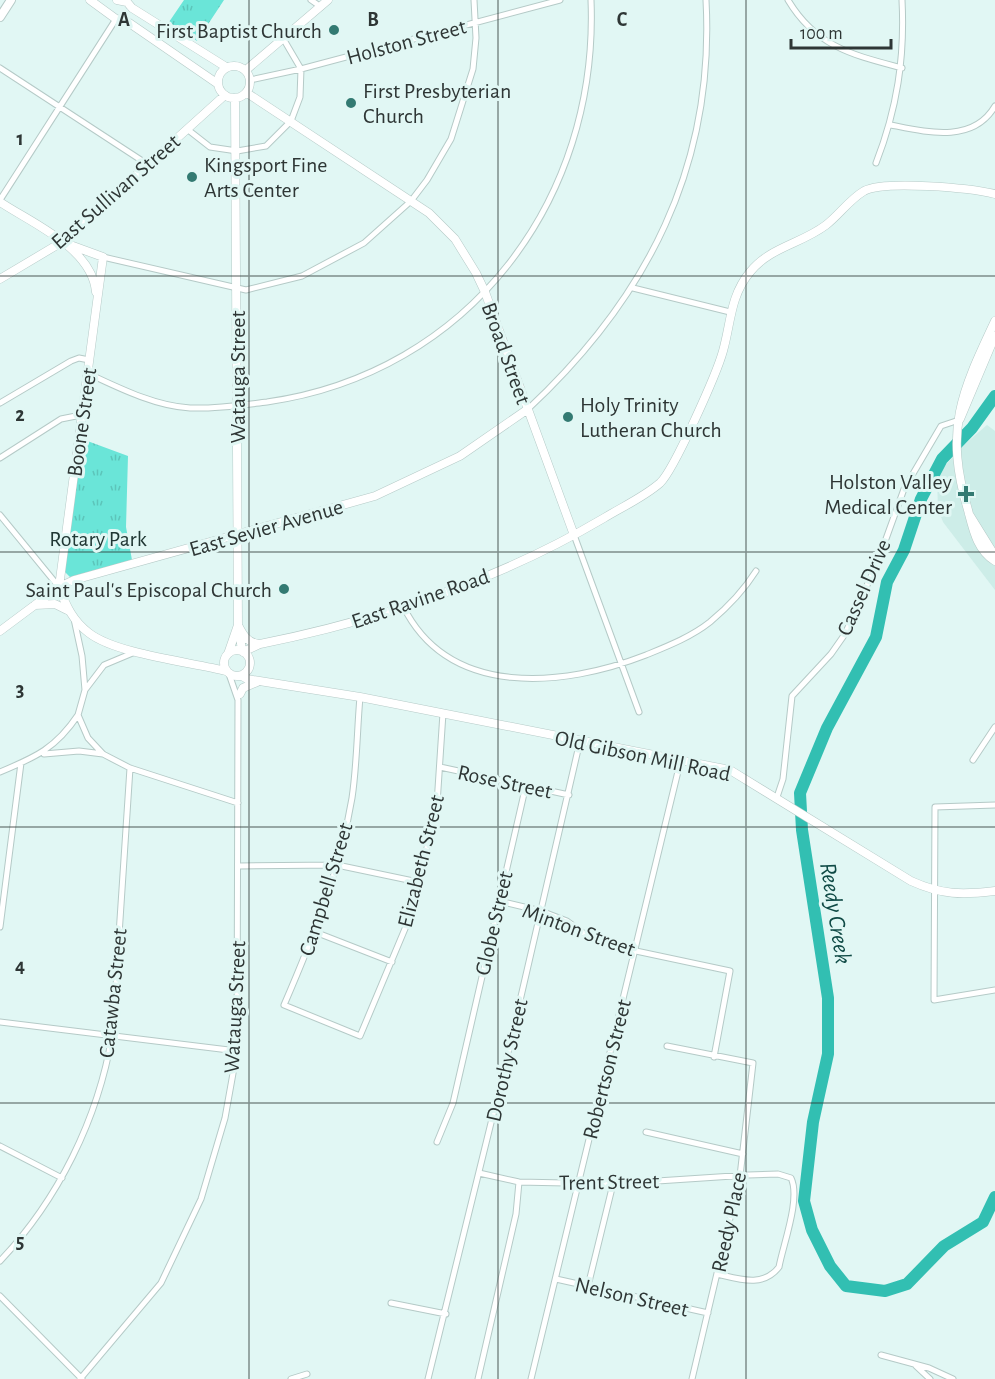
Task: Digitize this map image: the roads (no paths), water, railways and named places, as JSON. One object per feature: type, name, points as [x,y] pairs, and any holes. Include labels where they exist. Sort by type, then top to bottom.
[{"type":"main road","points":[[0,17],[11,0]]},
{"type":"street","points":[[90,0],[114,16],[125,20],[218,84],[225,95],[235,98],[247,93],[250,80],[246,70],[236,66],[226,68],[219,75],[218,84]]},
{"type":"street","points":[[311,0],[321,7]]},
{"type":"street","points":[[246,70],[284,40],[328,0]]},
{"type":"street","points":[[62,242],[103,257],[237,290],[282,283],[322,267],[364,243],[411,201],[439,162],[457,123],[473,69],[476,22],[474,0]]},
{"type":"street","name":"Holston Street","points":[[250,80],[301,69],[560,0]]},
{"type":"street","points":[[87,373],[131,393],[189,408],[237,406],[306,396],[342,386],[377,370],[425,342],[485,292],[531,235],[566,165],[579,125],[588,81],[592,42],[591,0]]},
{"type":"street","points":[[528,409],[587,350],[633,288],[669,217],[689,158],[704,84],[706,0]]},
{"type":"street","points":[[788,0],[807,27],[834,47],[902,69]]},
{"type":"street","points":[[876,163],[891,125],[902,69],[902,0]]},
{"type":"street","points":[[96,308],[92,275],[82,260],[62,242],[0,201],[114,16],[112,7],[124,2]]},
{"type":"street","points":[[124,2],[130,16],[125,20]]},
{"type":"street","points":[[124,2],[226,68]]},
{"type":"street","points":[[186,129],[210,147],[237,151],[266,146],[291,121],[300,97],[301,69],[284,40]]},
{"type":"street","points":[[0,68],[147,164]]},
{"type":"street","name":"Broad Street","points":[[247,93],[429,213],[455,240],[477,273],[639,712]]},
{"type":"street","name":"East Sullivan Street","points":[[0,279],[62,242],[225,95]]},
{"type":"street","name":"Watauga Street","points":[[227,655],[238,625],[235,98]]},
{"type":"street","points":[[891,125],[934,133],[954,133],[975,126],[995,106]]},
{"type":"street","name":"East Ravine Road","points":[[243,652],[260,644],[403,606],[487,576],[574,535],[641,496],[667,474],[722,355],[730,312],[744,281],[765,258],[824,227],[866,190],[876,186],[898,185],[995,194]]},
{"type":"street","name":"Boone Street","points":[[58,587],[103,257]]},
{"type":"street","points":[[633,288],[730,312]]},
{"type":"street","points":[[995,321],[964,388],[958,409],[958,470],[970,526],[989,557],[995,561]]},
{"type":"street","points":[[958,423],[995,336]]},
{"type":"street","points":[[0,403],[71,361],[80,358],[89,360]]},
{"type":"street","name":"East Sevier Avenue","points":[[0,631],[58,587],[74,580],[345,505],[399,486],[460,456],[528,409]]},
{"type":"street","points":[[0,458],[61,419],[81,415]]},
{"type":"street","name":"Cassel Drive","points":[[777,797],[783,779],[792,696],[831,654],[845,634],[867,587],[906,483],[941,426],[958,423]]},
{"type":"street","points":[[968,512],[995,556]]},
{"type":"street","points":[[0,515],[58,587],[74,619],[97,639],[241,676],[260,644],[251,642],[238,625]]},
{"type":"street","points":[[403,606],[413,627],[429,645],[449,658],[496,674],[522,679],[560,679],[597,672],[622,664],[667,646],[703,627],[730,604],[756,571]]},
{"type":"street","points":[[34,606],[56,604],[68,611]]},
{"type":"street","points":[[43,754],[64,735],[78,715],[84,690],[82,656],[74,619]]},
{"type":"street","points":[[238,625],[243,652],[249,664]]},
{"type":"street","points":[[84,690],[104,665],[137,651]]},
{"type":"street","points":[[203,665],[227,655],[243,652]]},
{"type":"street","points":[[227,655],[224,664],[228,673]]},
{"type":"street","name":"Old Gibson Mill Road","points":[[249,664],[264,680]]},
{"type":"street","name":"Watauga Street","points":[[228,673],[239,697]]},
{"type":"street","name":"Watauga Street","points":[[81,1379],[161,1283],[201,1199],[225,1118],[237,1052],[241,676]]},
{"type":"street","name":"Old Gibson Mill Road","points":[[241,676],[247,679],[360,697],[730,770],[911,881],[933,891],[970,894],[995,891]]},
{"type":"street","points":[[239,697],[250,684],[264,680]]},
{"type":"street","name":"Campbell Street","points":[[360,697],[352,796],[338,865],[315,932],[284,1005],[360,1036]]},
{"type":"street","name":"Elizabeth Street","points":[[360,1036],[412,912],[437,804],[443,713]]},
{"type":"street","points":[[78,715],[88,738],[103,754],[130,768],[238,803]]},
{"type":"street","points":[[973,760],[995,727]]},
{"type":"street","name":"Dorothy Street","points":[[428,1379],[480,1173],[580,741]]},
{"type":"street","points":[[0,772],[43,754],[79,751],[103,754]]},
{"type":"street","name":"Robertson Street","points":[[531,1379],[681,759]]},
{"type":"street","points":[[0,927],[21,763]]},
{"type":"street","name":"Rose Street","points":[[440,767],[569,795]]},
{"type":"street","name":"Catawba Street","points":[[0,1261],[16,1244],[62,1178],[81,1139],[99,1090],[112,1035],[130,768]]},
{"type":"street","name":"Globe Street","points":[[437,1142],[453,1103],[460,1060],[526,785]]},
{"type":"street","points":[[995,805],[935,807],[933,891],[934,1000],[995,990]]},
{"type":"street","points":[[239,866],[338,865],[418,882]]},
{"type":"street","name":"Minton Street","points":[[499,901],[541,911],[567,921],[586,935],[636,951],[730,971],[714,1057]]},
{"type":"street","points":[[315,932],[392,962]]},
{"type":"street","points":[[0,1022],[237,1052]]},
{"type":"street","points":[[667,1046],[714,1057]]},
{"type":"street","name":"Reedy Place","points":[[692,1379],[740,1176],[753,1063],[714,1057]]},
{"type":"street","points":[[646,1132],[743,1154]]},
{"type":"street","points":[[0,1146],[62,1178]]},
{"type":"street","name":"Trent Street","points":[[480,1173],[519,1182],[613,1184],[778,1174],[787,1176],[793,1181],[793,1203],[779,1267],[773,1275],[755,1281],[717,1274]]},
{"type":"street","points":[[478,1379],[516,1214],[519,1182]]},
{"type":"street","points":[[588,1286],[613,1184]]},
{"type":"street","name":"Nelson Street","points":[[556,1279],[708,1313]]},
{"type":"street","points":[[0,1296],[81,1379]]},
{"type":"street","points":[[391,1303],[446,1314]]},
{"type":"street","points":[[881,1355],[929,1368],[954,1379]]},
{"type":"street","points":[[916,1366],[930,1379]]},
{"type":"street","points":[[291,1379],[307,1374]]},
{"type":"waterway","name":"Reedy Creek","points":[[995,396],[972,428],[942,459],[921,499],[904,550],[887,582],[876,637],[827,728],[800,793],[802,830],[828,998],[828,1054],[813,1122],[804,1201],[812,1230],[830,1266],[846,1286],[885,1291],[907,1284],[944,1246],[983,1222],[995,1197]]},
{"type":"place","name":"First Baptist Church","points":[[334,30]]},
{"type":"place","name":"First Presbyterian Church","points":[[351,103]]},
{"type":"place","name":"Kingsport Fine Arts Center","points":[[192,177]]},
{"type":"place","name":"Holy Trinity Lutheran Church","points":[[568,417]]},
{"type":"place","name":"Holston Valley Medical Center","points":[[966,494]]},
{"type":"place","name":"Saint Paul's Episcopal Church","points":[[284,589]]},
{"type":"park label","name":"Rotary Park","points":[[98,538]]}]
